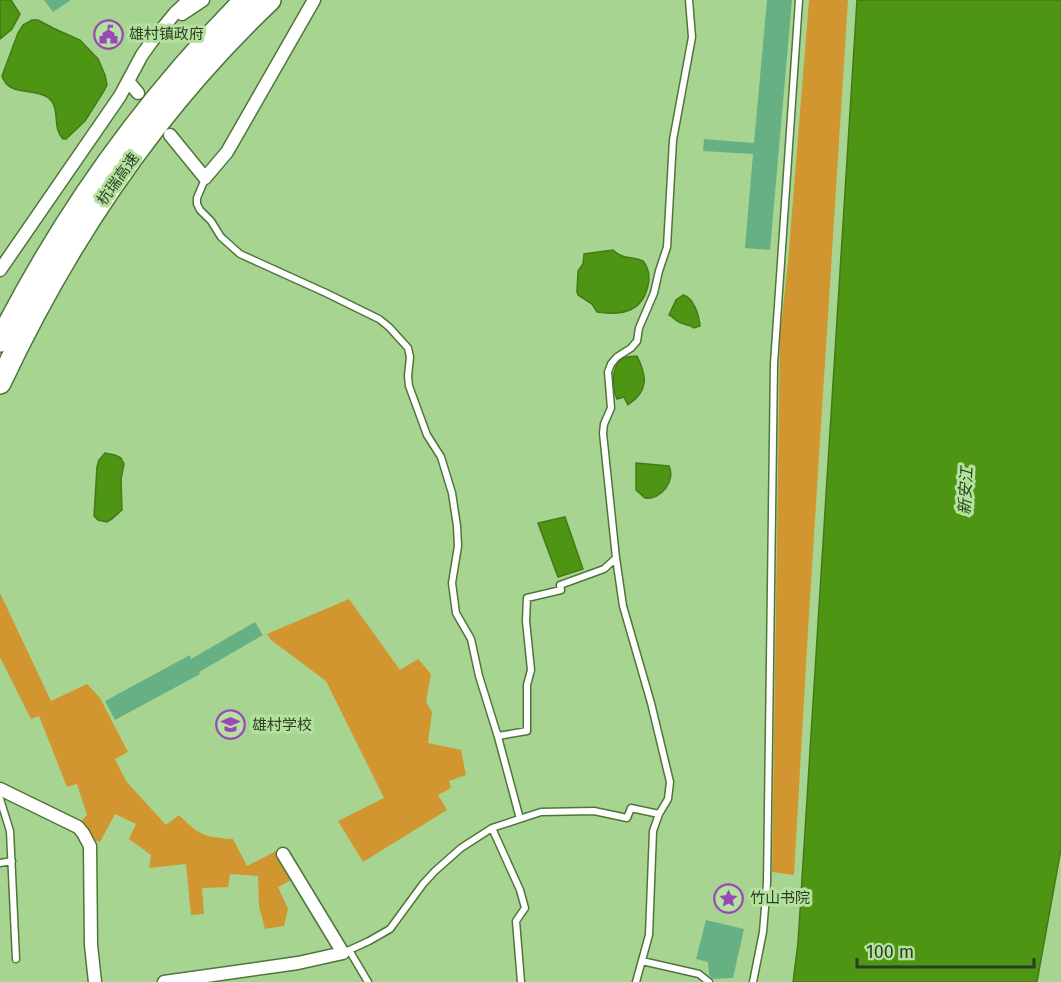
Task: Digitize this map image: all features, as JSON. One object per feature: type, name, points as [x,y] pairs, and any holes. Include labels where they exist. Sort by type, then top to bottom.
[{"type":"highway","name":"杭瑞高速","points":[[0,341],[37,270],[98,175],[168,83],[245,0]]},
{"type":"highway","name":"杭瑞高速","points":[[0,382],[29,322],[92,214],[182,94],[270,0]]},
{"type":"street","points":[[164,27],[203,0]]},
{"type":"street","points":[[170,135],[206,178],[227,152],[314,0]]},
{"type":"street","points":[[0,270],[120,96],[142,55],[187,1]]},
{"type":"street","points":[[128,81],[138,93]]},
{"type":"street","points":[[0,789],[78,827],[90,846],[91,945],[95,982]]},
{"type":"street","points":[[164,982],[298,963],[346,952],[283,854]]},
{"type":"lane","points":[[636,982],[649,935],[652,840],[659,814],[668,800],[670,782],[651,703],[623,606],[603,433],[611,408],[608,372],[617,357],[632,348],[637,341],[639,328],[654,293],[667,247],[673,140],[692,37],[689,0]]},
{"type":"lane","points":[[753,982],[763,932],[767,883],[774,364],[799,0]]},
{"type":"lane","points":[[206,178],[197,198],[197,204],[221,237],[240,255],[379,319],[408,348],[409,386],[427,435],[441,457],[452,493],[458,546],[452,583],[454,605],[471,639],[479,676],[520,819]]},
{"type":"lane","points":[[498,736],[527,731],[527,685],[531,670],[526,621],[527,598],[561,590],[560,585],[604,569],[616,558]]},
{"type":"lane","points":[[0,799],[10,831],[16,959]]},
{"type":"lane","points":[[368,982],[346,952],[390,929],[435,871],[461,848],[492,828],[542,812],[594,811],[627,818],[631,808],[659,814]]},
{"type":"lane","points":[[492,828],[520,890],[525,908],[516,921],[521,982]]},
{"type":"lane","points":[[0,863],[12,861]]},
{"type":"lane","points":[[642,961],[699,974],[710,982]]},
{"type":"shaded area","points":[[809,0],[848,0],[794,875],[772,872],[780,335]]},
{"type":"shaded area","points":[[0,593],[51,701],[87,684],[100,698],[128,752],[115,759],[126,781],[166,825],[179,815],[203,834],[233,839],[247,866],[276,851],[293,879],[278,887],[288,909],[284,926],[265,929],[259,906],[258,876],[230,874],[228,887],[202,888],[204,914],[191,915],[186,864],[149,868],[151,855],[129,839],[136,824],[115,814],[100,842],[95,840],[82,820],[87,815],[77,784],[67,787],[39,716],[31,719],[0,657]]},
{"type":"shaded area","points":[[349,599],[400,670],[418,659],[431,674],[426,702],[432,712],[428,743],[461,750],[466,775],[449,781],[451,788],[438,795],[447,810],[363,862],[338,821],[384,798],[326,681],[271,640],[267,634]]},
{"type":"water","points":[[0,0],[11,0],[20,14],[12,29],[0,39]]},
{"type":"water","name":"新安江","points":[[857,0],[1061,0],[1061,849],[1037,982],[793,982],[798,943]]},
{"type":"water","points":[[32,20],[38,20],[80,40],[98,59],[105,75],[107,85],[104,91],[85,121],[66,139],[59,134],[52,101],[41,94],[10,87],[2,76],[18,33],[23,25]]},
{"type":"water","points":[[613,250],[621,256],[643,261],[647,267],[649,281],[645,295],[630,310],[618,313],[597,312],[592,304],[578,295],[578,271],[583,264],[584,254]]},
{"type":"water","points":[[683,295],[693,303],[700,326],[694,328],[669,315],[676,300]]},
{"type":"water","points":[[637,356],[643,370],[643,389],[628,405],[624,397],[617,399],[613,384],[614,372],[622,359]]},
{"type":"water","points":[[105,453],[121,458],[124,464],[121,479],[122,510],[107,522],[98,520],[94,516],[97,467]]},
{"type":"water","points":[[636,463],[669,466],[671,472],[669,483],[661,493],[645,498],[636,490]]},
{"type":"water","points":[[565,517],[583,569],[558,577],[538,523]]},
{"type":"building","points":[[44,0],[71,0],[53,12]]},
{"type":"building","points":[[767,0],[792,0],[770,250],[745,248],[753,154],[703,151],[704,139],[754,143]]},
{"type":"building","points":[[255,622],[263,635],[199,672],[200,674],[115,720],[105,701],[190,655],[191,659]]},
{"type":"building","points":[[706,920],[744,929],[733,978],[713,979],[709,975],[708,962],[696,959]]},
{"type":"place","name":"雄村镇政府","points":[[108,34]]},
{"type":"place","name":"雄村学校","points":[[231,725]]},
{"type":"place","name":"竹山书院","points":[[729,898]]}]
